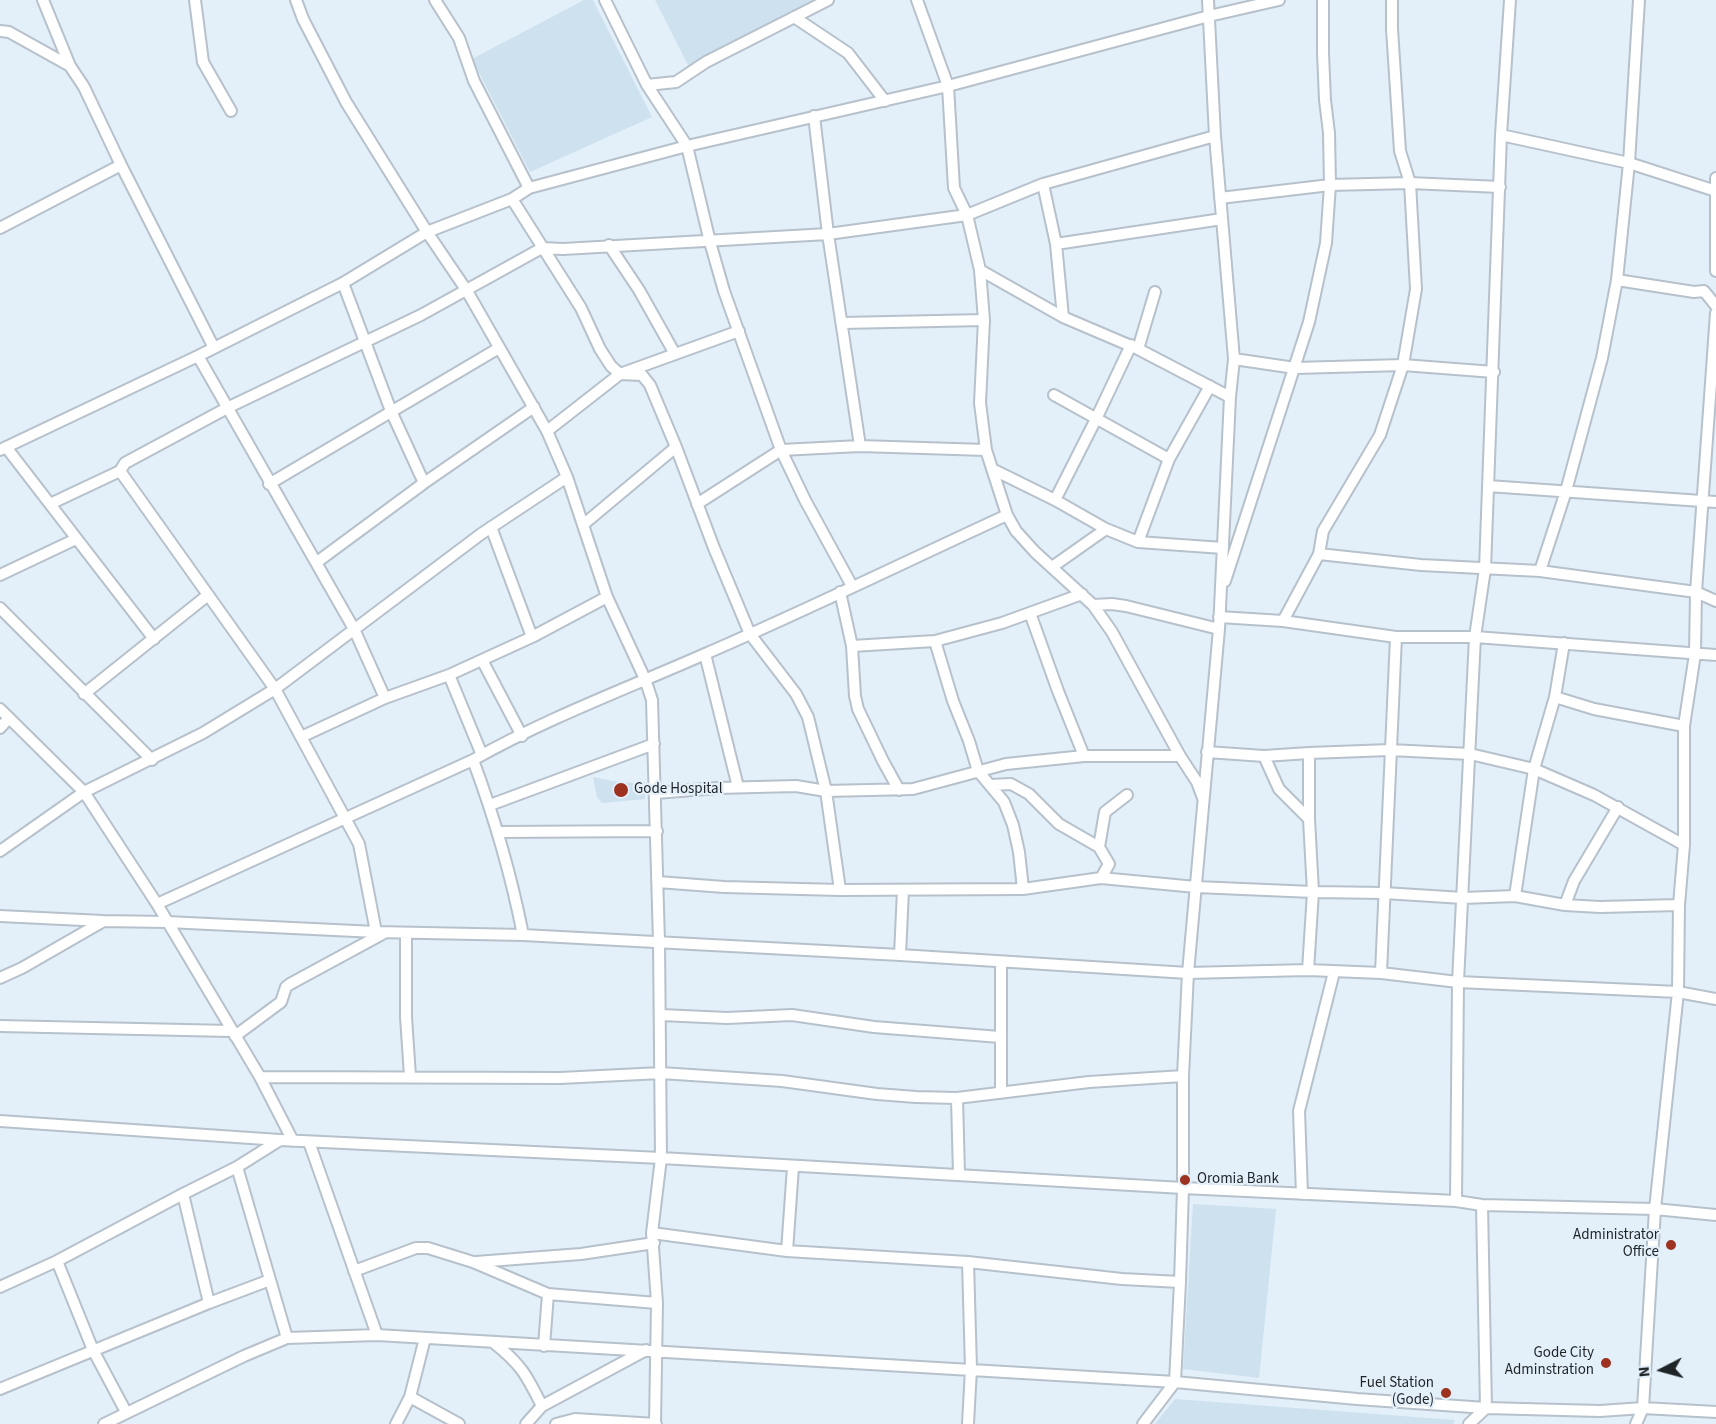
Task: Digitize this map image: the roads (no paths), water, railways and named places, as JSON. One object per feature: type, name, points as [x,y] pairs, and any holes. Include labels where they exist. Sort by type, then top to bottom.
[{"type":"street","points":[[43,0],[70,66],[84,87],[214,348]]},
{"type":"street","points":[[195,0],[203,62],[231,111]]},
{"type":"street","points":[[296,0],[303,19],[346,102],[427,232],[467,291],[547,431],[584,524],[607,597],[645,679],[652,700],[660,942],[662,1158],[653,1238],[658,1351],[656,1424],[575,1419],[556,1424]]},
{"type":"street","points":[[435,0],[459,38],[474,81],[529,188]]},
{"type":"street","points":[[605,0],[647,85],[687,146],[710,242],[738,331],[781,450],[852,586]]},
{"type":"street","points":[[647,85],[676,82],[706,62],[828,0]]},
{"type":"street","points":[[917,0],[948,86],[953,181],[958,200],[967,215],[980,270],[984,320],[980,403],[986,450],[1007,515],[1016,531],[1035,552],[1093,605],[1112,632],[1180,756],[1197,782],[1204,801]]},
{"type":"street","points":[[1143,1424],[1175,1382],[1183,1188],[1183,1076],[1188,973],[1219,623],[1230,397],[1234,359],[1215,136],[1208,0]]},
{"type":"street","points":[[154,639],[50,504],[3,448],[198,356],[343,283],[427,232],[512,199],[529,188],[687,146],[948,86],[1209,16],[1279,0]]},
{"type":"street","points":[[1219,596],[1309,322],[1326,243],[1330,185],[1323,53],[1323,0]]},
{"type":"street","points":[[1283,621],[1319,554],[1323,531],[1380,435],[1403,365],[1416,289],[1410,183],[1400,151],[1392,0]]},
{"type":"street","points":[[1456,1201],[1458,982],[1475,637],[1485,569],[1502,135],[1510,0]]},
{"type":"street","points":[[1540,571],[1566,491],[1602,358],[1617,279],[1629,163],[1639,0]]},
{"type":"street","points":[[794,17],[848,53],[885,101]]},
{"type":"street","points":[[0,32],[9,32],[70,66]]},
{"type":"street","points":[[814,116],[828,234],[860,446]]},
{"type":"street","points":[[1502,135],[1629,163],[1715,191]]},
{"type":"street","points":[[50,504],[120,471],[124,463],[229,407],[467,291],[542,248],[710,242],[828,234],[967,215],[1043,184],[1215,136]]},
{"type":"street","points":[[0,228],[121,165]]},
{"type":"street","points":[[1716,178],[1716,271]]},
{"type":"street","points":[[1220,198],[1330,185],[1410,183],[1500,187]]},
{"type":"street","points":[[1043,184],[1056,244],[1063,317]]},
{"type":"street","points":[[512,199],[581,308],[610,366],[620,374],[642,375],[646,378],[676,447],[750,634],[796,694],[808,717],[826,791],[840,890]]},
{"type":"street","points":[[1056,244],[1222,219]]},
{"type":"street","points":[[609,245],[639,290],[675,354]]},
{"type":"street","points":[[980,270],[1063,317],[1134,347],[1230,397]]},
{"type":"street","points":[[1617,279],[1694,292],[1704,291],[1716,306]]},
{"type":"street","points":[[343,283],[391,411],[424,483]]},
{"type":"street","points":[[1055,500],[1134,347],[1155,292]]},
{"type":"street","points":[[1636,1424],[1644,1408],[1655,1209],[1678,992],[1679,905],[1684,845],[1684,726],[1695,654],[1696,592],[1716,313]]},
{"type":"street","points":[[842,323],[984,320]]},
{"type":"street","points":[[547,431],[620,374],[738,331]]},
{"type":"street","points":[[269,484],[499,348]]},
{"type":"street","points":[[198,356],[229,407],[269,484],[317,561],[354,629],[385,698]]},
{"type":"street","points":[[1234,359],[1295,368],[1403,365],[1494,372]]},
{"type":"street","points":[[1138,542],[1169,459],[1210,387]]},
{"type":"street","points":[[1054,395],[1169,459]]},
{"type":"street","points":[[317,561],[534,407]]},
{"type":"street","points":[[697,504],[781,450],[860,446],[986,450]]},
{"type":"street","points":[[584,524],[676,447]]},
{"type":"street","points":[[120,471],[275,688],[359,844],[380,933]]},
{"type":"street","points":[[994,471],[1055,500],[1106,529],[1138,542],[1223,548]]},
{"type":"street","points":[[0,851],[84,792],[203,733],[275,688],[491,528],[567,477]]},
{"type":"street","points":[[1488,486],[1716,502]]},
{"type":"street","points":[[157,904],[1007,515]]},
{"type":"street","points":[[491,528],[532,637]]},
{"type":"street","points":[[1052,567],[1106,529]]},
{"type":"street","points":[[0,575],[75,539]]},
{"type":"street","points":[[1319,554],[1421,565],[1540,571],[1696,592],[1716,601]]},
{"type":"street","points":[[840,592],[852,646],[858,709],[899,790]]},
{"type":"street","points":[[852,646],[935,641],[1002,623],[1082,594]]},
{"type":"street","points":[[84,694],[208,595]]},
{"type":"street","points":[[301,736],[385,698],[483,660],[607,597]]},
{"type":"street","points":[[1093,605],[1126,606],[1219,623],[1283,621],[1396,637],[1475,637],[1716,655]]},
{"type":"street","points":[[0,608],[152,760]]},
{"type":"street","points":[[1030,613],[1084,756]]},
{"type":"street","points":[[1381,973],[1396,637]]},
{"type":"street","points":[[935,641],[978,771],[1004,802],[1013,825],[1023,889]]},
{"type":"street","points":[[1515,896],[1534,769],[1555,697],[1564,643]]},
{"type":"street","points":[[705,654],[738,787]]},
{"type":"street","points":[[483,660],[522,736]]},
{"type":"street","points":[[449,675],[478,758],[513,885],[523,935]]},
{"type":"street","points":[[1555,697],[1594,709],[1684,726]]},
{"type":"street","points":[[0,709],[84,792],[157,904],[260,1077],[293,1141]]},
{"type":"street","points":[[0,728],[9,718]]},
{"type":"street","points":[[490,805],[654,744]]},
{"type":"street","points":[[1207,752],[1264,756],[1390,750],[1470,754],[1534,769],[1618,807],[1684,845]]},
{"type":"street","points":[[1308,970],[1313,892],[1309,819],[1309,753]]},
{"type":"street","points":[[656,793],[738,787],[796,786],[826,791],[899,790],[913,789],[1006,764],[1084,756],[1180,756]]},
{"type":"street","points":[[1264,756],[1279,789],[1309,819]]},
{"type":"street","points":[[990,785],[1011,784],[1029,794],[1059,824],[1099,848],[1109,864],[1101,878]]},
{"type":"street","points":[[1099,848],[1105,812],[1127,795]]},
{"type":"street","points":[[1564,905],[1574,882],[1618,807]]},
{"type":"street","points":[[499,832],[657,831]]},
{"type":"street","points":[[658,882],[724,887],[840,890],[1023,889],[1101,878],[1196,887],[1463,898],[1515,896],[1564,905],[1600,908],[1679,905]]},
{"type":"street","points":[[900,955],[903,890]]},
{"type":"street","points":[[0,916],[103,921],[167,921],[380,933],[523,935],[1188,973],[1308,970],[1381,973],[1458,982],[1678,992],[1716,999]]},
{"type":"street","points":[[0,978],[22,968],[103,921]]},
{"type":"street","points":[[0,1026],[233,1034],[277,1006],[281,1002],[286,987],[290,984],[380,933]]},
{"type":"street","points":[[406,933],[406,1017],[410,1076]]},
{"type":"street","points":[[1001,962],[1001,1093]]},
{"type":"street","points":[[1302,1194],[1299,1111],[1334,972]]},
{"type":"street","points":[[661,1015],[727,1018],[792,1015],[874,1026],[1000,1037]]},
{"type":"street","points":[[260,1077],[560,1078],[661,1073],[782,1081],[897,1096],[957,1098],[1089,1082],[1183,1076]]},
{"type":"street","points":[[957,1098],[959,1174]]},
{"type":"street","points":[[0,1121],[309,1142],[662,1158],[793,1167],[1456,1201],[1482,1205],[1655,1209],[1716,1215]]},
{"type":"street","points":[[0,1287],[57,1261],[237,1167],[280,1140]]},
{"type":"street","points":[[309,1142],[377,1335]]},
{"type":"street","points":[[237,1167],[288,1338]]},
{"type":"street","points":[[788,1251],[793,1167]]},
{"type":"street","points":[[183,1194],[209,1303]]},
{"type":"street","points":[[1469,1424],[1486,1408],[1482,1205]]},
{"type":"street","points":[[473,1262],[581,1254],[653,1238],[788,1251],[968,1262],[1122,1279],[1180,1282]]},
{"type":"street","points":[[354,1271],[416,1248],[428,1248],[473,1262],[548,1294],[657,1303]]},
{"type":"street","points":[[57,1261],[93,1350],[126,1412]]},
{"type":"street","points":[[968,1262],[971,1370],[968,1424]]},
{"type":"street","points":[[0,1389],[270,1280]]},
{"type":"street","points":[[544,1346],[548,1294]]},
{"type":"street","points":[[105,1424],[244,1356],[288,1338],[377,1335],[1175,1382],[1486,1408],[1600,1411],[1644,1408],[1716,1412]]},
{"type":"street","points":[[396,1424],[410,1397],[425,1338]]},
{"type":"street","points":[[494,1343],[515,1360],[529,1380],[542,1406]]},
{"type":"street","points":[[526,1424],[542,1406],[646,1350]]},
{"type":"street","points":[[410,1397],[459,1424]]},
{"type":"place","name":"Gode Hospital","points":[[621,790]]},
{"type":"place","name":"Oromia Bank","points":[[1185,1180]]},
{"type":"place","name":"Administrator Office","points":[[1671,1245]]},
{"type":"place","name":"Gode City Adminstration","points":[[1606,1363]]},
{"type":"place","name":"Fuel Station (Gode)","points":[[1446,1393]]}]
